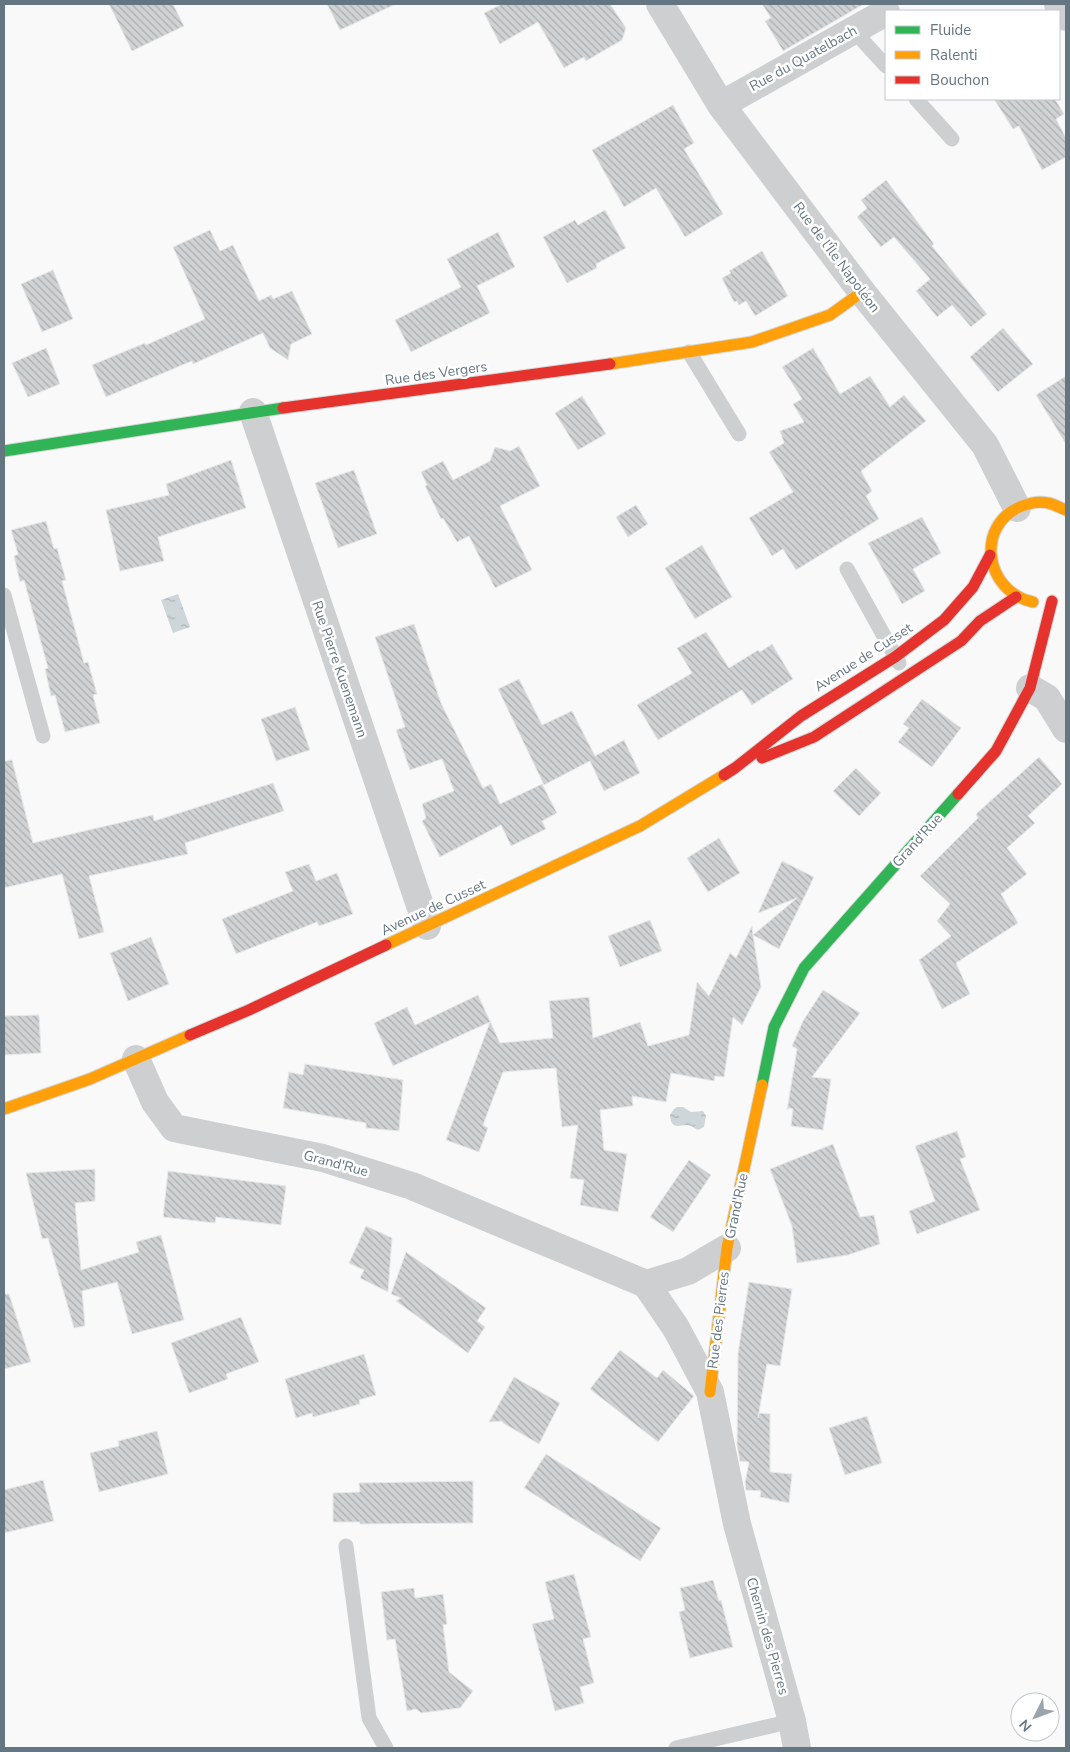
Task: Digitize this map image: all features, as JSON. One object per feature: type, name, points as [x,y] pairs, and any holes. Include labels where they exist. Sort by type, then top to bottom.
[{"type":"street","name":"Rue de l'Île Napoléon","points":[[660,4],[720,105],[862,292],[985,445],[1017,508]]},
{"type":"street","name":"Rue du Quatelbach","points":[[891,10],[902,4]]},
{"type":"street","points":[[1058,4],[1066,18]]},
{"type":"street","name":"Rue du Quatelbach","points":[[720,105],[885,13]]},
{"type":"street","name":"Rue des Vergers","points":[[4,451],[253,412],[585,368],[752,342],[830,315],[862,292]]},
{"type":"street","name":"Rue Pierre Kuenemann","points":[[253,412],[427,926]]},
{"type":"street","points":[[1064,506],[1045,502],[1031,503],[1017,508],[1005,516],[996,527],[991,540],[990,554],[992,567],[998,579],[1016,597],[1040,602],[1052,601],[1066,595]]},
{"type":"street","name":"Avenue de Cusset","points":[[136,1059],[249,1010],[640,826],[735,768],[801,716],[895,657],[944,620],[973,587],[990,554]]},
{"type":"street","name":"Avenue de Cusset","points":[[735,768],[814,737],[961,641],[980,621],[1016,597]]},
{"type":"street","name":"Grand'Rue","points":[[136,1059],[155,1102],[174,1128],[323,1158],[412,1186],[646,1284],[688,1271],[727,1248],[774,1027],[804,968],[996,751],[1030,688],[1052,601]]},
{"type":"street","points":[[1030,688],[1047,698],[1066,729]]},
{"type":"street","points":[[4,1108],[10,1108],[90,1079],[136,1059]]},
{"type":"street","name":"Rue des Pierres","points":[[710,1392],[727,1248]]},
{"type":"street","name":"Rue des Pierres","points":[[646,1284],[676,1328],[710,1392],[737,1524]]},
{"type":"street","name":"Chemin des Pierres","points":[[737,1524],[792,1721],[797,1748]]},
{"type":"lane","points":[[853,30],[885,65]]},
{"type":"lane","points":[[917,100],[952,138]]},
{"type":"lane","points":[[689,352],[739,434]]},
{"type":"lane","points":[[846,568],[895,657],[908,676]]},
{"type":"lane","points":[[4,595],[43,736]]},
{"type":"lane","points":[[346,1546],[369,1718],[386,1748]]},
{"type":"lane","points":[[676,1748],[792,1721]]},
{"type":"water","points":[[178,594],[190,627],[173,633],[161,600]]},
{"type":"water","points":[[677,1107],[683,1107],[691,1112],[703,1111],[706,1116],[704,1127],[698,1130],[688,1125],[673,1125],[670,1115]]},
{"type":"building","points":[[109,4],[173,4],[184,26],[132,51]]},
{"type":"building","points":[[327,4],[396,4],[340,30]]},
{"type":"building","points":[[502,4],[610,4],[626,28],[622,40],[586,61],[584,57],[564,68],[538,22],[500,44],[484,13]]},
{"type":"building","points":[[762,4],[864,4],[783,51],[765,21],[771,18]]},
{"type":"building","points":[[995,100],[1056,100],[1064,114],[1056,119],[1066,138],[1066,157],[1042,170],[1019,126],[1013,129]]},
{"type":"building","points":[[673,105],[694,143],[684,149],[723,214],[685,237],[656,188],[624,207],[592,150]]},
{"type":"building","points":[[886,180],[934,244],[932,246],[987,314],[971,327],[952,305],[937,317],[916,291],[930,279],[894,237],[881,247],[857,217],[867,208],[861,200]]},
{"type":"building","points":[[605,210],[626,248],[596,264],[597,268],[567,283],[543,237],[575,220],[578,225]]},
{"type":"building","points":[[210,230],[220,251],[233,245],[259,301],[271,295],[273,299],[292,291],[312,334],[291,344],[288,360],[270,348],[263,333],[193,364],[192,361],[106,397],[92,365],[145,343],[146,345],[205,319],[173,247]]},
{"type":"building","points":[[498,232],[515,267],[477,286],[490,313],[411,352],[395,320],[461,287],[447,259]]},
{"type":"building","points":[[762,251],[788,296],[755,316],[746,301],[739,305],[737,301],[734,302],[722,278],[731,273],[729,271]]},
{"type":"building","points":[[53,270],[73,319],[42,332],[21,284]]},
{"type":"building","points":[[1003,328],[1033,364],[998,392],[970,357]]},
{"type":"building","points":[[46,348],[60,384],[28,397],[12,363]]},
{"type":"building","points":[[813,348],[840,394],[870,376],[890,407],[904,395],[926,421],[861,471],[872,491],[866,496],[879,519],[796,570],[783,549],[772,556],[749,518],[793,492],[769,452],[784,443],[780,431],[804,422],[793,404],[802,399],[782,367]]},
{"type":"building","points":[[1066,376],[1066,444],[1036,395]]},
{"type":"building","points":[[582,396],[606,434],[578,450],[555,413]]},
{"type":"building","points":[[519,446],[540,486],[500,506],[532,570],[495,588],[469,536],[457,542],[443,518],[441,519],[425,486],[427,485],[421,472],[443,461],[453,480],[490,461],[495,447],[510,451]]},
{"type":"building","points":[[231,460],[246,508],[158,537],[164,561],[120,571],[106,510],[169,495],[166,484]]},
{"type":"building","points":[[354,470],[377,534],[338,548],[315,483]]},
{"type":"building","points":[[636,505],[648,524],[628,537],[616,517]]},
{"type":"building","points":[[922,517],[941,553],[913,569],[925,591],[902,604],[868,543]]},
{"type":"building","points":[[46,521],[54,549],[57,548],[66,580],[62,581],[84,663],[88,662],[97,694],[93,695],[100,723],[65,732],[55,695],[51,696],[45,669],[48,668],[24,580],[20,582],[14,556],[18,554],[11,530]]},
{"type":"building","points":[[702,545],[732,597],[695,619],[665,568]]},
{"type":"building","points":[[414,624],[441,703],[483,788],[491,784],[500,804],[542,784],[557,813],[542,821],[546,829],[511,846],[501,825],[440,857],[422,821],[426,818],[422,804],[454,791],[442,759],[410,770],[396,730],[405,727],[375,637]]},
{"type":"building","points":[[706,632],[729,668],[758,650],[760,652],[772,644],[793,679],[752,705],[742,690],[658,740],[637,705],[692,673],[677,648]]},
{"type":"building","points":[[519,679],[542,725],[572,711],[595,756],[624,740],[640,773],[604,791],[590,761],[544,785],[498,689]]},
{"type":"building","points":[[922,699],[961,728],[932,767],[898,742],[909,728],[903,724]]},
{"type":"building","points":[[295,707],[310,750],[276,761],[261,719]]},
{"type":"building","points":[[1039,757],[1062,784],[1028,816],[1035,823],[1007,848],[1027,874],[1001,894],[1018,923],[956,963],[970,994],[942,1009],[919,960],[951,936],[937,921],[950,904],[920,876],[978,818],[976,814]]},
{"type":"building","points":[[12,760],[33,843],[153,815],[154,821],[273,783],[284,811],[185,843],[188,854],[89,876],[104,932],[79,939],[62,874],[4,888],[4,761]]},
{"type":"building","points":[[856,768],[881,793],[859,816],[833,791]]},
{"type":"building","points":[[719,838],[740,873],[708,892],[687,858]]},
{"type":"building","points":[[782,861],[814,877],[779,949],[753,935],[797,898],[758,913]]},
{"type":"building","points":[[309,864],[316,881],[337,873],[353,914],[319,926],[317,922],[236,954],[222,919],[293,891],[285,872]]},
{"type":"building","points":[[650,920],[662,951],[620,967],[608,936]]},
{"type":"building","points":[[752,926],[761,987],[742,1025],[733,1017],[724,1077],[715,1076],[714,1081],[671,1073],[666,1102],[632,1096],[633,1106],[600,1110],[604,1150],[627,1154],[618,1212],[580,1205],[584,1180],[570,1178],[578,1125],[562,1127],[556,1068],[503,1072],[483,1125],[488,1128],[479,1152],[446,1140],[490,1022],[393,1066],[374,1023],[407,1007],[415,1025],[478,995],[500,1043],[553,1038],[549,1001],[589,997],[593,1038],[640,1022],[648,1046],[689,1035],[697,982],[709,996],[730,953],[736,958]]},
{"type":"building","points":[[151,937],[169,984],[128,1001],[110,953]]},
{"type":"building","points":[[823,990],[860,1013],[812,1077],[831,1079],[823,1130],[791,1126],[793,1109],[789,1108],[787,1110],[797,1049],[792,1046],[803,1021]]},
{"type":"building","points":[[39,1015],[41,1053],[4,1055],[4,1016]]},
{"type":"building","points":[[305,1064],[403,1080],[399,1131],[366,1128],[366,1123],[283,1108],[289,1072],[303,1075]]},
{"type":"building","points":[[957,1131],[966,1157],[960,1159],[980,1210],[917,1234],[909,1211],[935,1201],[915,1146]]},
{"type":"building","points":[[833,1144],[860,1217],[874,1215],[880,1244],[848,1255],[797,1263],[792,1226],[770,1169]]},
{"type":"building","points":[[689,1160],[711,1175],[673,1232],[650,1217]]},
{"type":"building","points":[[95,1169],[95,1201],[75,1203],[81,1270],[139,1252],[136,1242],[161,1235],[184,1320],[132,1334],[117,1282],[82,1291],[85,1326],[74,1328],[48,1238],[42,1239],[26,1173]]},
{"type":"building","points":[[168,1171],[286,1186],[281,1225],[216,1217],[215,1223],[163,1217]]},
{"type":"building","points":[[366,1226],[392,1238],[388,1292],[360,1278],[364,1270],[349,1263]]},
{"type":"building","points":[[406,1252],[486,1308],[477,1321],[485,1327],[468,1353],[396,1301],[401,1298],[391,1294]]},
{"type":"building","points":[[749,1282],[792,1289],[780,1366],[767,1364],[758,1418],[759,1413],[770,1414],[770,1472],[792,1474],[789,1503],[760,1497],[761,1491],[746,1490],[745,1483],[749,1462],[740,1461],[737,1445],[738,1353]]},
{"type":"building","points":[[4,1294],[9,1294],[31,1362],[4,1369]]},
{"type":"building","points":[[241,1317],[259,1362],[226,1374],[228,1379],[189,1393],[171,1343]]},
{"type":"building","points":[[620,1350],[657,1378],[663,1370],[694,1396],[658,1442],[590,1389]]},
{"type":"building","points":[[364,1354],[376,1395],[359,1400],[360,1404],[313,1417],[312,1413],[296,1418],[285,1379]]},
{"type":"building","points":[[514,1377],[560,1403],[539,1444],[502,1421],[489,1422]]},
{"type":"building","points":[[867,1416],[882,1463],[845,1475],[829,1428]]},
{"type":"building","points":[[157,1431],[168,1474],[99,1492],[90,1453],[119,1446],[118,1441]]},
{"type":"building","points":[[546,1454],[661,1528],[640,1561],[524,1488]]},
{"type":"building","points":[[43,1480],[54,1521],[4,1533],[4,1490]]},
{"type":"building","points":[[473,1481],[473,1523],[360,1524],[360,1522],[333,1522],[333,1493],[360,1492],[359,1483]]},
{"type":"building","points":[[574,1574],[591,1637],[583,1639],[594,1683],[580,1687],[584,1703],[555,1711],[532,1624],[554,1619],[545,1582]]},
{"type":"building","points":[[713,1580],[719,1601],[721,1600],[733,1647],[690,1658],[679,1612],[685,1610],[680,1588]]},
{"type":"building","points":[[414,1588],[415,1598],[443,1594],[447,1624],[443,1625],[449,1672],[473,1691],[460,1708],[421,1713],[416,1709],[407,1711],[395,1639],[387,1640],[381,1592]]},
{"type":"traffic: fast","points":[[4,451],[283,408]]},
{"type":"traffic: fast","points":[[762,1085],[774,1027],[804,968],[958,794]]},
{"type":"traffic: slow","points":[[610,364],[752,342],[830,315],[862,292]]},
{"type":"traffic: slow","points":[[1033,602],[1017,596],[1004,585],[996,572],[992,557],[992,542],[997,528],[1007,515],[1028,504],[1045,502],[1066,510]]},
{"type":"traffic: slow","points":[[386,945],[640,826],[724,775]]},
{"type":"traffic: slow","points":[[4,1109],[90,1079],[190,1035]]},
{"type":"traffic: slow","points":[[710,1392],[727,1248],[762,1085]]},
{"type":"traffic: jam","points":[[283,408],[610,364]]},
{"type":"traffic: jam","points":[[724,775],[801,716],[895,657],[944,620],[973,587],[990,555]]},
{"type":"traffic: jam","points":[[762,758],[814,737],[961,641],[980,621],[1016,597]]},
{"type":"traffic: jam","points":[[958,794],[996,751],[1030,688],[1052,601]]},
{"type":"traffic: jam","points":[[190,1035],[249,1010],[386,945]]}]
